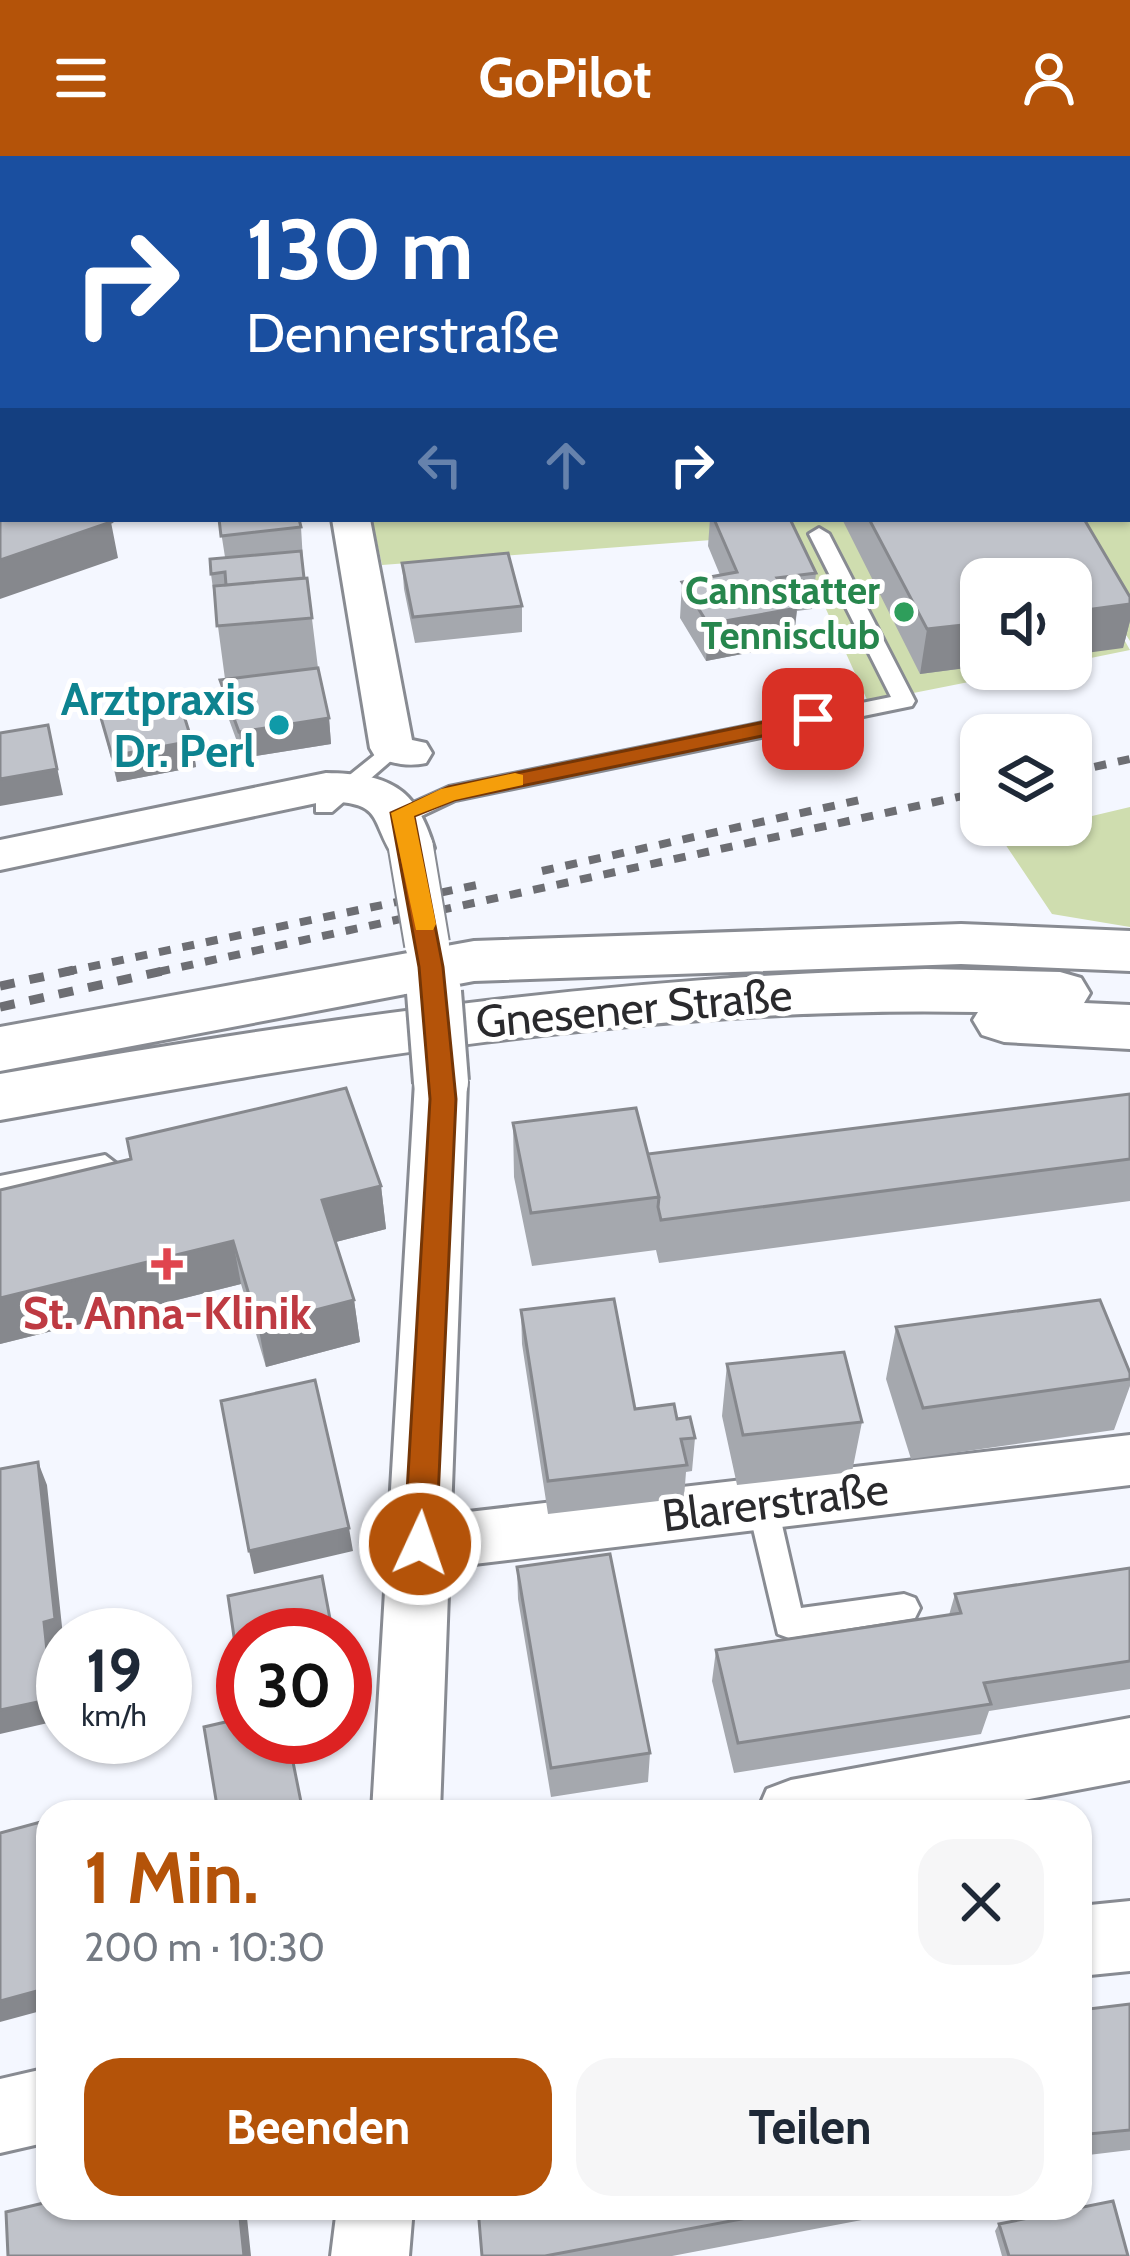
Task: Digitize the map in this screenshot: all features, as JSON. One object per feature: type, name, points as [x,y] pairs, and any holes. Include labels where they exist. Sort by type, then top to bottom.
[{"type":"main road","points":[[0,1049],[431,968],[503,959],[918,945],[1130,951]]},
{"type":"main road","name":"Gnesener Straße","points":[[0,1097],[273,1048],[717,995],[1004,990],[1130,1019]]},
{"type":"main road","name":"Gnesener Straße","points":[[0,1124],[317,1065],[497,1043],[802,1021],[1130,1019]]},
{"type":"street","points":[[352,522],[401,751]]},
{"type":"street","points":[[0,855],[267,800],[336,797],[399,829],[431,968],[441,1082],[407,1800]]},
{"type":"street","name":"Blarerstraße","points":[[420,1544],[1130,1460]]},
{"type":"street","points":[[856,1800],[1130,1749]]},
{"type":"street","points":[[1092,1940],[1130,1936]]},
{"type":"street","points":[[0,2116],[36,2108]]},
{"type":"street","points":[[370,2256],[374,2220]]},
{"type":"lane","points":[[399,829],[471,789],[904,701],[819,534]]},
{"type":"lane","points":[[336,797],[401,751]]},
{"type":"lane","points":[[0,1186],[105,1165]]},
{"type":"lane","points":[[762,1503],[789,1624],[904,1608]]},
{"type":"green space","name":"Cannstatter Tennisclub","points":[[373,522],[1130,522],[1130,641],[1092,583],[1092,558],[960,558],[960,684],[868,702],[792,534],[382,565]]},
{"type":"green space","name":"Cannstatter Tennisclub","points":[[1092,583],[1130,650],[1092,658]]},
{"type":"green space","points":[[1130,807],[1130,927],[1052,914],[1006,846],[1092,846],[1092,816]]},
{"type":"building","points":[[0,522],[111,522],[0,560]]},
{"type":"building","points":[[219,522],[300,522],[301,527],[221,536]]},
{"type":"building","points":[[715,522],[791,522],[816,573],[777,578],[797,608],[708,624],[682,582],[737,572]]},
{"type":"building","points":[[871,522],[1086,522],[1130,597],[1130,604],[1092,609],[1092,558],[960,558],[960,625],[927,629]]},
{"type":"building","points":[[301,551],[304,578],[226,585],[225,572],[211,574],[210,559]]},
{"type":"building","points":[[508,553],[522,606],[413,617],[402,563]]},
{"type":"building","points":[[307,578],[312,618],[217,626],[214,586]]},
{"type":"building","points":[[318,668],[329,718],[239,732],[220,680]]},
{"type":"building","points":[[180,703],[192,741],[112,756],[101,718]]},
{"type":"building","points":[[48,725],[57,769],[0,779],[0,733]]},
{"type":"building","name":"St. Anna-Klinik","points":[[346,1088],[381,1186],[322,1200],[354,1300],[258,1325],[233,1241],[0,1298],[0,1190],[131,1159],[127,1139]]},
{"type":"building","points":[[1130,1094],[1130,1159],[661,1220],[648,1154]]},
{"type":"building","points":[[636,1108],[659,1197],[531,1213],[513,1123]]},
{"type":"building","points":[[614,1299],[635,1409],[674,1404],[677,1419],[690,1417],[695,1438],[681,1439],[687,1465],[548,1481],[521,1310]]},
{"type":"building","points":[[1100,1300],[1130,1379],[923,1408],[896,1327]]},
{"type":"building","points":[[844,1352],[862,1422],[743,1435],[727,1364]]},
{"type":"building","points":[[315,1380],[349,1528],[249,1551],[221,1401]]},
{"type":"building","points":[[38,1462],[54,1608],[36,1608],[36,1702],[0,1710],[0,1469]]},
{"type":"building","points":[[610,1554],[650,1753],[551,1768],[517,1567]]},
{"type":"building","points":[[1130,1568],[1130,1661],[984,1683],[991,1704],[738,1743],[716,1650],[961,1613],[955,1594]]},
{"type":"building","points":[[322,1576],[328,1608],[230,1608],[228,1596]]},
{"type":"building","points":[[216,1724],[216,1764],[293,1764],[301,1800],[216,1800],[204,1727]]},
{"type":"building","points":[[36,1823],[36,1991],[0,2001],[0,1833]]},
{"type":"building","points":[[1130,2004],[1130,2130],[1092,2134],[1092,2009]]},
{"type":"building","points":[[1113,2201],[1128,2256],[1009,2256],[999,2224],[1092,2220],[1092,2205]]},
{"type":"building","points":[[36,2205],[36,2220],[240,2220],[244,2256],[8,2256],[6,2212]]},
{"type":"building","points":[[479,2220],[736,2220],[545,2256],[482,2256]]},
{"type":"railway","points":[[1092,767],[1130,759]]},
{"type":"railway","points":[[158,972],[960,797]]},
{"type":"railway","points":[[542,871],[864,799]]},
{"type":"railway","points":[[68,971],[477,885]]},
{"type":"railway","points":[[68,971],[79,969]]},
{"type":"railway","points":[[0,1007],[172,969]]},
{"type":"railway","points":[[0,986],[68,971]]},
{"type":"slow traffic","points":[[424,924],[402,813],[449,794],[515,780]]},
{"type":"place","name":"Cannstatter Tennisclub","points":[[904,612]]},
{"type":"place","name":"Arztpraxis Dr. Perl","points":[[279,725]]},
{"type":"place","name":"St. Anna-Klinik","points":[[167,1264]]},
{"type":"route","points":[[420,1544],[443,1099],[431,967],[402,813],[449,794],[813,719]]}]
